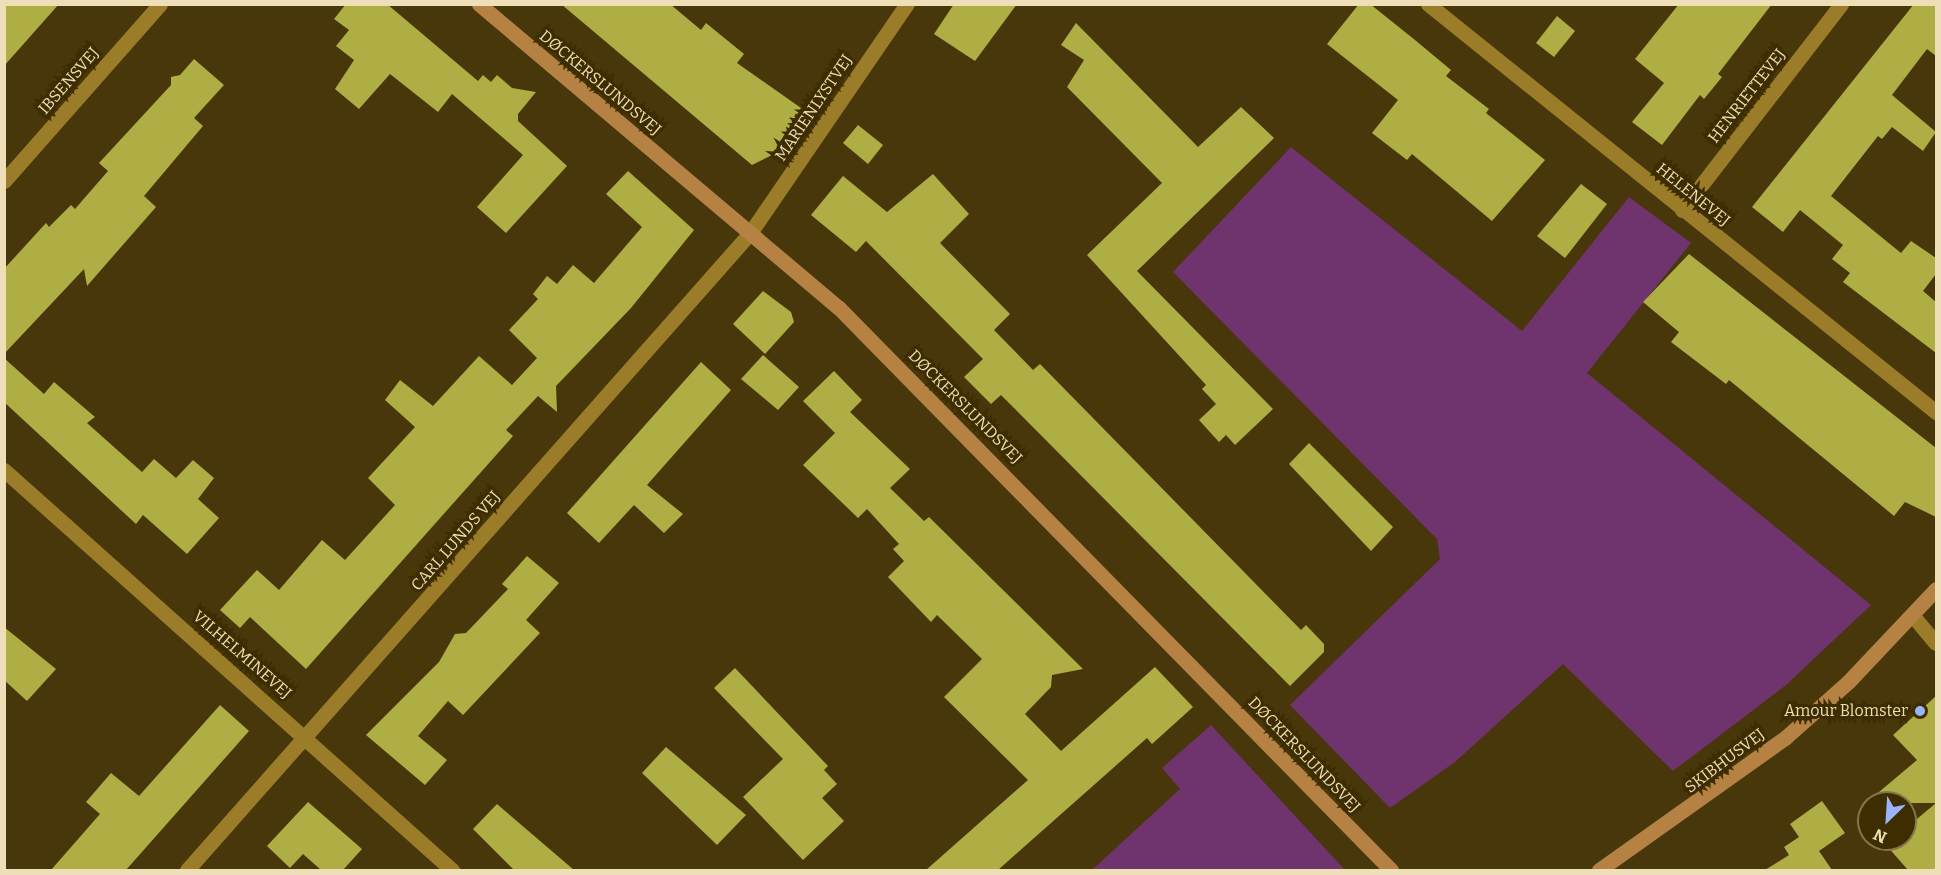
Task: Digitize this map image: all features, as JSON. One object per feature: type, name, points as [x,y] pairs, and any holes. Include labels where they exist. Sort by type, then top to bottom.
[{"type":"street","name":"IBSENSVEJ","points":[[4,181],[160,4]]},
{"type":"street","name":"DØCKERSLUNDSVEJ","points":[[479,4],[750,233],[929,395],[1391,870]]},
{"type":"street","name":"MARIENLYSTVEJ","points":[[750,233],[907,4]]},
{"type":"street","name":"HELENEVEJ","points":[[1428,4],[1936,412]]},
{"type":"street","name":"HENRIETTEVEJ","points":[[1682,210],[1841,4]]},
{"type":"street","name":"CARL LUNDS VEJ","points":[[187,870],[750,233]]},
{"type":"street","name":"VILHELMINEVEJ","points":[[4,470],[306,736],[452,870]]},
{"type":"street","name":"SKIBHUSVEJ","points":[[1599,870],[1786,736],[1913,616],[1936,589]]},
{"type":"street","points":[[1913,616],[1936,643]]},
{"type":"shaded area","points":[[1291,147],[1522,331],[1629,197],[1691,243],[1587,373],[1871,605],[1785,686],[1673,771],[1563,664],[1455,762],[1390,808],[1290,705],[1440,559],[1437,539],[1173,272]]},
{"type":"shaded area","points":[[1211,725],[1345,870],[1092,870],[1180,789],[1162,768]]},
{"type":"building","points":[[4,4],[59,4],[4,66]]},
{"type":"building","points":[[346,4],[387,4],[478,81],[483,75],[491,82],[497,75],[512,88],[536,92],[518,114],[518,121],[567,166],[506,233],[477,207],[523,155],[452,94],[438,112],[390,74],[359,109],[335,89],[354,60],[336,46],[349,30],[334,19]]},
{"type":"building","points":[[561,4],[670,4],[701,30],[706,23],[744,54],[737,63],[801,108],[772,155],[752,165]]},
{"type":"building","points":[[954,4],[1017,4],[975,61],[934,34]]},
{"type":"building","points":[[1359,4],[1370,4],[1451,70],[1446,76],[1489,109],[1486,113],[1545,160],[1492,221],[1412,154],[1407,160],[1372,133],[1398,100],[1327,44]]},
{"type":"building","points":[[1679,4],[1772,4],[1718,74],[1722,77],[1704,99],[1700,95],[1662,145],[1632,122],[1664,83],[1635,59]]},
{"type":"building","points":[[1914,4],[1936,4],[1936,56],[1927,49],[1892,95],[1936,132],[1923,151],[1892,127],[1882,139],[1878,136],[1831,196],[1901,253],[1911,241],[1936,258],[1936,274],[1923,291],[1936,302],[1936,353],[1843,282],[1850,273],[1832,259],[1843,245],[1800,210],[1783,232],[1752,207]]},
{"type":"building","points":[[1557,16],[1575,31],[1554,57],[1536,43]]},
{"type":"building","points":[[1076,23],[1198,147],[1241,107],[1274,138],[1137,271],[1273,409],[1235,445],[1226,435],[1219,442],[1199,420],[1216,404],[1202,389],[1206,385],[1087,255],[1162,183],[1067,87],[1084,60],[1061,45]]},
{"type":"building","points":[[194,59],[224,85],[194,118],[203,126],[144,196],[156,207],[87,286],[84,269],[4,354],[4,269],[46,223],[49,227],[71,205],[75,209],[108,171],[99,163],[171,85],[171,77],[180,75]]},
{"type":"building","points":[[858,125],[883,145],[868,164],[843,143]]},
{"type":"building","points":[[628,171],[694,230],[631,308],[556,386],[557,412],[538,396],[506,430],[513,436],[306,669],[250,617],[240,628],[220,610],[257,570],[279,590],[322,540],[345,560],[395,505],[368,478],[415,427],[385,400],[400,380],[433,406],[479,356],[512,385],[537,358],[509,330],[538,299],[533,294],[547,276],[557,284],[573,265],[594,283],[642,227],[606,194]]},
{"type":"building","points":[[933,174],[969,214],[940,243],[1010,314],[994,330],[1033,370],[1040,364],[1301,630],[1306,625],[1324,644],[1324,652],[1290,686],[1001,395],[991,404],[964,377],[983,359],[866,241],[856,252],[811,215],[843,176],[887,212]]},
{"type":"building","points":[[1581,184],[1607,204],[1565,258],[1537,236]]},
{"type":"building","points":[[1689,254],[1936,448],[1936,517],[1905,502],[1894,516],[1729,380],[1726,384],[1671,342],[1679,332],[1643,302]]},
{"type":"building","points":[[763,291],[791,312],[794,322],[765,354],[733,324]]},
{"type":"building","points":[[763,355],[799,387],[778,410],[741,379]]},
{"type":"building","points":[[4,358],[44,394],[54,382],[95,417],[87,423],[142,472],[154,459],[176,478],[193,460],[214,478],[198,499],[219,518],[187,554],[143,515],[136,524],[4,402]]},
{"type":"building","points":[[701,362],[731,390],[647,485],[683,514],[664,533],[634,505],[599,543],[567,513]]},
{"type":"building","points":[[834,371],[862,400],[850,412],[910,469],[890,488],[924,521],[929,517],[1083,669],[1052,675],[1051,687],[1025,714],[1061,751],[1155,667],[1193,707],[1152,744],[1147,738],[998,870],[926,870],[1028,780],[944,697],[982,659],[937,615],[931,622],[888,577],[904,561],[893,549],[899,544],[867,509],[858,518],[803,465],[835,433],[803,401]]},
{"type":"building","points":[[1309,443],[1393,527],[1371,551],[1289,464]]},
{"type":"building","points":[[527,556],[559,583],[526,620],[540,633],[463,715],[448,701],[418,736],[447,760],[425,785],[366,735],[439,662],[455,634],[466,633],[508,589],[502,584]]},
{"type":"building","points":[[4,627],[56,669],[27,701],[4,680]]},
{"type":"building","points":[[735,668],[828,766],[824,770],[837,784],[822,798],[844,821],[803,860],[743,797],[783,759],[714,688]]},
{"type":"building","points":[[1936,696],[1936,803],[1917,803],[1917,791],[1880,791],[1917,760],[1893,735]]},
{"type":"building","points":[[220,705],[249,731],[126,870],[51,870],[100,814],[86,802],[111,773],[139,796]]},
{"type":"building","points":[[666,747],[746,815],[717,845],[642,773]]},
{"type":"building","points":[[1822,801],[1845,833],[1819,851],[1832,870],[1765,870],[1789,855],[1784,847],[1799,837],[1790,824]]},
{"type":"building","points":[[308,802],[362,849],[343,870],[321,870],[303,854],[290,868],[267,846]]},
{"type":"building","points":[[1936,803],[1936,870],[1908,870],[1891,851],[1917,851],[1917,819]]},
{"type":"building","points":[[497,804],[574,870],[514,870],[473,829]]},
{"type":"place","name":"Amour Blomster","points":[[1920,711]]}]
